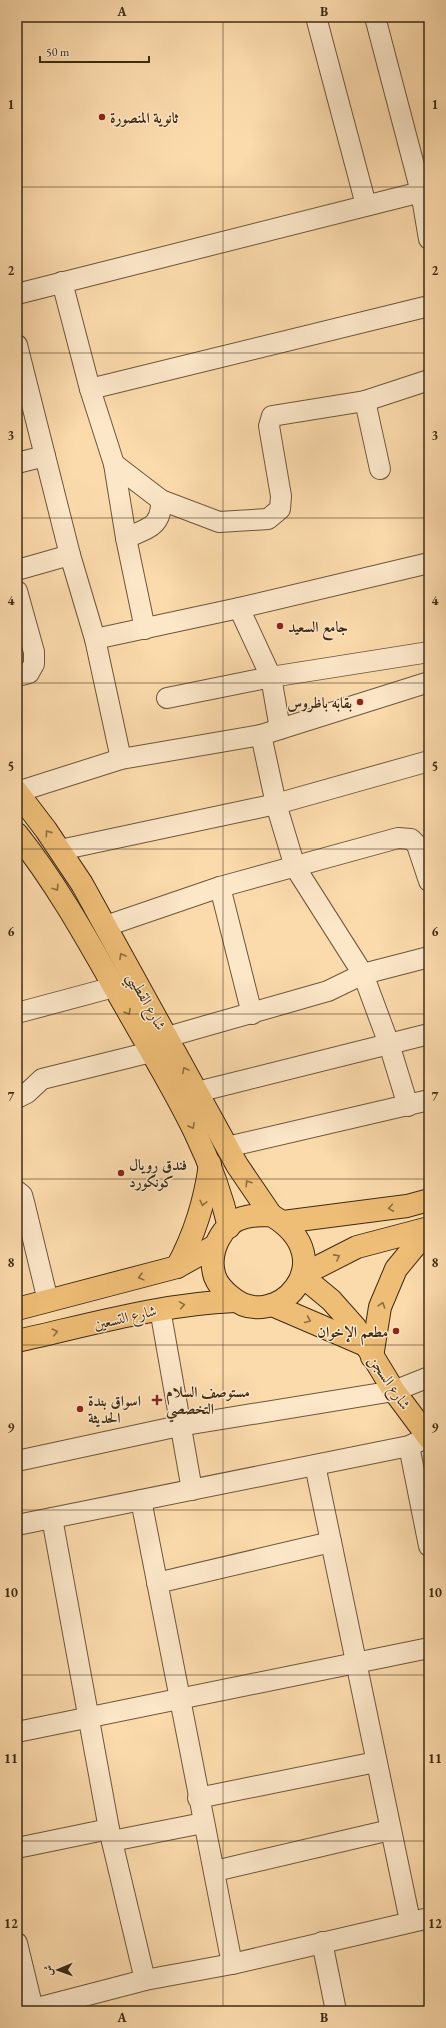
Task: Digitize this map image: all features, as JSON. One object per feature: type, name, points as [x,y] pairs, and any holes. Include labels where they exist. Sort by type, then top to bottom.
[{"type":"main road","name":"شارع القطيبي","points":[[17,792],[60,850],[106,926],[167,1037],[186,1094],[196,1132],[218,1185],[229,1227]]},
{"type":"main road","name":"شارع القطيبي","points":[[17,834],[67,906],[151,1052],[227,1147],[247,1182],[277,1218]]},
{"type":"main road","points":[[178,1267],[196,1228],[206,1193],[210,1164]]},
{"type":"main road","points":[[277,1218],[294,1232],[302,1246],[304,1260],[302,1276],[290,1294],[272,1305],[253,1307],[234,1301],[223,1290],[215,1277],[213,1262],[215,1246],[223,1232],[245,1217],[277,1218],[407,1206],[429,1200]]},
{"type":"main road","points":[[302,1276],[356,1247],[429,1229]]},
{"type":"main road","points":[[272,1305],[369,1351],[380,1307],[396,1269],[429,1229]]},
{"type":"main road","points":[[17,1309],[178,1267],[215,1246]]},
{"type":"main road","name":"شارع السجن","points":[[302,1276],[331,1300],[355,1327],[394,1391],[429,1438]]},
{"type":"main road","name":"شارع التسعين","points":[[17,1341],[160,1309],[201,1302],[234,1301]]},
{"type":"street","points":[[316,17],[366,206]]},
{"type":"street","points":[[374,17],[425,191],[429,240]]},
{"type":"street","points":[[17,294],[425,191]]},
{"type":"street","points":[[62,282],[90,389],[114,464],[126,538],[144,629]]},
{"type":"street","points":[[90,389],[429,306]]},
{"type":"street","points":[[17,345],[70,555],[95,639],[120,759]]},
{"type":"street","points":[[114,464],[161,500],[219,522],[268,519],[280,509],[281,496],[269,426],[272,416],[365,401],[429,380]]},
{"type":"street","points":[[365,401],[380,469]]},
{"type":"street","points":[[17,463],[45,456]]},
{"type":"street","points":[[126,538],[156,524],[162,512],[161,500]]},
{"type":"street","points":[[17,570],[70,555]]},
{"type":"street","points":[[95,639],[239,608],[429,563]]},
{"type":"street","points":[[17,592],[34,652],[34,664],[30,674],[17,676]]},
{"type":"street","points":[[239,608],[271,677],[280,729]]},
{"type":"street","points":[[167,698],[271,677],[429,652]]},
{"type":"street","points":[[17,792],[120,759],[261,735],[429,682]]},
{"type":"street","points":[[261,735],[276,804],[295,867],[363,974],[389,1044],[408,1106]]},
{"type":"street","points":[[60,850],[276,804],[429,761]]},
{"type":"street","points":[[106,926],[220,887],[398,838],[411,839],[418,845],[429,881]]},
{"type":"street","points":[[220,887],[252,1014]]},
{"type":"street","points":[[167,1037],[252,1014],[328,991],[363,974],[429,957]]},
{"type":"street","points":[[17,1013],[114,987]]},
{"type":"street","points":[[186,1094],[429,1034]]},
{"type":"street","points":[[17,1098],[27,1094],[42,1079],[151,1052]]},
{"type":"street","points":[[227,1147],[429,1100]]},
{"type":"street","points":[[17,1191],[22,1195],[48,1301]]},
{"type":"street","points":[[160,1309],[179,1426],[192,1490]]},
{"type":"street","points":[[17,1461],[179,1426],[394,1391],[429,1377]]},
{"type":"street","points":[[17,1525],[409,1446],[429,1438]]},
{"type":"street","points":[[409,1446],[429,1546]]},
{"type":"street","points":[[17,1943],[30,2010],[145,1980],[232,1964],[419,1919],[390,1830],[315,1465]]},
{"type":"street","points":[[141,1500],[198,1798],[232,1964]]},
{"type":"street","points":[[52,1518],[111,1835],[145,1980]]},
{"type":"street","points":[[157,1583],[331,1542]]},
{"type":"street","points":[[17,1732],[429,1648]]},
{"type":"street","points":[[198,1798],[376,1762]]},
{"type":"street","points":[[17,1848],[203,1822]]},
{"type":"street","points":[[214,1872],[390,1830]]},
{"type":"street","points":[[322,1942],[336,2011]]},
{"type":"place","name":"ثانوية المنصورة","points":[[102,117]]},
{"type":"place","name":"جامع السعيد","points":[[280,626]]},
{"type":"place","name":"بقابه باظروس","points":[[360,702]]},
{"type":"place","name":"فندق رويال كونكورد","points":[[121,1173]]},
{"type":"place","name":"مطعم الإخوان","points":[[396,1331]]},
{"type":"place","name":"مستوصف السلام التخصصي","points":[[157,1400]]},
{"type":"place","name":"اسواق بندة الحديثة","points":[[80,1409]]}]
